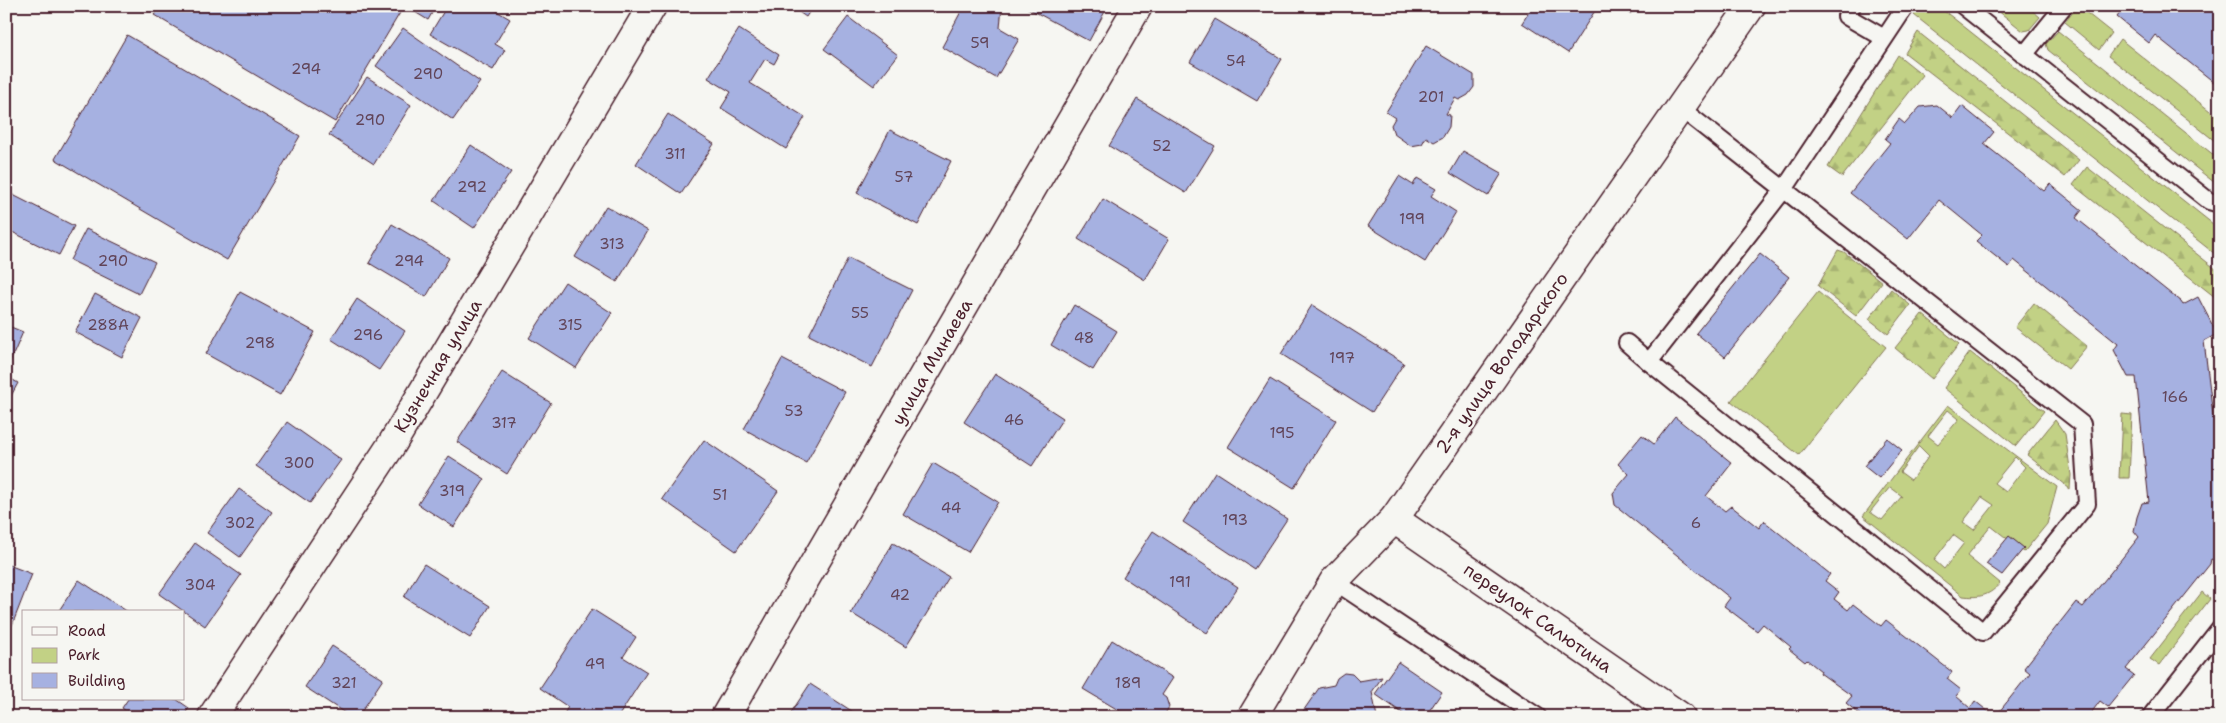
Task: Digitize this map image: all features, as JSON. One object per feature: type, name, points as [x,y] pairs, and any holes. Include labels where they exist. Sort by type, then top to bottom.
[{"type":"street","name":"Кузнечная улица","points":[[212,717],[392,444],[652,6]]},
{"type":"street","name":"улица Минаева","points":[[725,717],[1138,6]]},
{"type":"street","name":"2-я улица Володарского","points":[[1252,717],[1334,581],[1394,519],[1752,6]]},
{"type":"street","name":"переулок Салютина","points":[[1394,519],[1681,717]]},
{"type":"lane","points":[[1852,6],[1846,16],[1884,38]]},
{"type":"lane","points":[[1649,362],[1785,188],[1906,6]]},
{"type":"lane","points":[[1963,6],[2209,202],[2220,204]]},
{"type":"lane","points":[[2024,55],[2064,6]]},
{"type":"lane","points":[[1626,344],[1983,632],[2088,504],[2082,424],[1785,188],[1679,108]]},
{"type":"lane","points":[[1334,581],[1538,717]]},
{"type":"lane","points":[[2150,717],[2220,628]]},
{"type":"green space","points":[[1920,6],[1938,6],[2218,228],[2220,258],[1914,15]]},
{"type":"green space","points":[[1992,6],[2027,6],[2040,17],[2029,30],[2023,31]]},
{"type":"green space","points":[[2078,6],[2112,33],[2099,50],[2065,22]]},
{"type":"green space","points":[[2058,31],[2220,160],[2220,187],[2048,50],[2046,44]]},
{"type":"green space","points":[[1918,32],[2079,160],[2065,177],[1905,53]]},
{"type":"green space","points":[[2120,39],[2220,119],[2220,145],[2108,56]]},
{"type":"green space","points":[[1898,55],[1923,75],[1842,177],[1828,167]]},
{"type":"green space","points":[[2087,167],[2217,270],[2220,301],[2073,185]]},
{"type":"green space","points":[[1838,250],[1844,252],[1882,282],[1856,316],[1818,286]]},
{"type":"green space","points":[[1891,289],[1910,305],[1888,334],[1869,319]]},
{"type":"green space","points":[[1818,292],[1886,347],[1799,455],[1731,401]]},
{"type":"green space","points":[[2034,303],[2087,346],[2068,369],[2015,327]]},
{"type":"green space","points":[[1922,314],[1959,344],[1932,379],[1895,348]]},
{"type":"green space","points":[[1970,352],[2044,411],[2016,446],[1944,388]]},
{"type":"green space","points":[[1948,405],[2057,487],[2047,524],[2024,552],[1991,526],[1967,556],[2000,583],[1992,591],[1974,597],[1963,596],[1863,516]],"holes":[[[1948,410],[1959,419],[1938,444],[1928,436]],[[1919,446],[1929,456],[1911,480],[1900,472]],[[2015,457],[2025,467],[2006,492],[1994,483]],[[1890,487],[1902,496],[1882,520],[1870,512]],[[1982,497],[1994,505],[1974,530],[1963,522]],[[1953,535],[1964,543],[1944,569],[1934,560]]]},
{"type":"green space","points":[[2122,414],[2132,415],[2129,478],[2119,478]]},
{"type":"green space","points":[[2055,420],[2065,434],[2071,475],[2070,489],[2027,455]]},
{"type":"green space","points":[[2202,592],[2210,599],[2159,665],[2150,659]]},
{"type":"building","points":[[160,6],[404,6],[335,122],[154,15]]},
{"type":"building","points":[[405,6],[436,6],[428,20]]},
{"type":"building","points":[[447,6],[488,6],[510,19],[495,44],[505,50],[493,70],[430,34]]},
{"type":"building","points":[[790,6],[813,6],[806,17]]},
{"type":"building","points":[[964,6],[1002,6],[1000,28],[1019,39],[996,78],[942,47]]},
{"type":"building","points":[[1024,6],[1108,6],[1089,41]]},
{"type":"building","points":[[1533,6],[1598,6],[1568,53],[1522,23]]},
{"type":"building","points":[[1618,6],[1635,6],[1630,14]]},
{"type":"building","points":[[2119,6],[2220,6],[2220,87],[2155,35],[2149,43],[2117,17],[2123,9]]},
{"type":"building","points":[[848,17],[898,55],[874,86],[824,49]]},
{"type":"building","points":[[1215,19],[1282,59],[1257,101],[1190,62]]},
{"type":"building","points":[[403,28],[480,82],[453,120],[376,66]]},
{"type":"building","points":[[739,29],[779,55],[774,64],[765,59],[750,83],[805,117],[786,149],[721,108],[731,92],[708,78]]},
{"type":"building","points":[[127,35],[300,136],[227,260],[55,159]]},
{"type":"building","points":[[1426,46],[1474,75],[1474,87],[1468,95],[1459,100],[1455,98],[1446,114],[1450,115],[1449,127],[1443,137],[1434,142],[1426,137],[1422,144],[1411,146],[1394,134],[1391,125],[1395,118],[1386,112]]},
{"type":"building","points":[[367,77],[411,105],[374,164],[329,135]]},
{"type":"building","points":[[1137,99],[1215,146],[1186,193],[1109,146]]},
{"type":"building","points":[[1937,105],[1953,118],[1962,106],[1994,132],[1984,144],[2044,191],[2050,184],[2082,210],[2076,218],[2183,305],[2198,297],[2217,334],[2204,341],[2220,474],[2220,562],[2211,559],[2210,564],[2126,669],[2134,675],[2108,707],[2100,701],[2088,717],[1995,717],[2030,673],[2024,668],[2076,602],[2083,607],[2139,537],[2134,531],[2137,517],[2142,503],[2149,502],[2136,377],[2128,377],[2114,350],[2118,344],[2014,260],[2009,267],[1976,241],[1982,235],[1939,200],[1908,239],[1850,193],[1890,143],[1885,139],[1899,119],[1905,124],[1920,107]]},
{"type":"building","points":[[668,114],[714,144],[681,194],[636,164]]},
{"type":"building","points":[[890,130],[951,161],[918,225],[857,193]]},
{"type":"building","points":[[471,145],[511,172],[474,228],[434,201]]},
{"type":"building","points":[[1463,151],[1502,173],[1488,196],[1450,173]]},
{"type":"building","points":[[1399,176],[1413,185],[1417,178],[1436,189],[1431,196],[1456,212],[1425,262],[1368,226]]},
{"type":"building","points":[[11,194],[74,226],[59,255],[6,229],[6,203]]},
{"type":"building","points":[[1103,199],[1169,239],[1145,280],[1078,239]]},
{"type":"building","points":[[606,206],[648,231],[617,282],[575,257]]},
{"type":"building","points":[[392,224],[449,258],[426,297],[369,263]]},
{"type":"building","points":[[86,229],[155,262],[139,294],[70,260]]},
{"type":"building","points":[[1760,254],[1789,277],[1725,357],[1696,333]]},
{"type":"building","points":[[848,258],[912,290],[872,367],[809,335]]},
{"type":"building","points":[[565,282],[612,313],[576,368],[529,338]]},
{"type":"building","points":[[240,292],[315,332],[280,395],[206,354]]},
{"type":"building","points":[[95,294],[142,318],[122,357],[75,332]]},
{"type":"building","points":[[357,299],[405,331],[379,370],[331,339]]},
{"type":"building","points":[[1074,305],[1117,331],[1093,370],[1051,345]]},
{"type":"building","points":[[1312,305],[1404,363],[1372,412],[1281,354]]},
{"type":"building","points":[[6,325],[23,332],[10,362],[6,361]]},
{"type":"building","points":[[782,359],[845,392],[806,463],[744,429]]},
{"type":"building","points":[[502,372],[551,403],[507,474],[457,442]]},
{"type":"building","points":[[995,374],[1063,418],[1032,466],[964,422]]},
{"type":"building","points":[[6,376],[18,383],[6,405]]},
{"type":"building","points":[[1270,379],[1336,420],[1294,488],[1228,447]]},
{"type":"building","points":[[1675,417],[1732,463],[1706,496],[1725,511],[1731,506],[1759,528],[1764,521],[1830,574],[1825,581],[1839,592],[1834,599],[1848,610],[1853,604],[1881,626],[1886,620],[1952,672],[1947,679],[1961,690],[1956,696],[1970,708],[1975,701],[1995,717],[1863,717],[1846,703],[1852,696],[1820,673],[1821,671],[1807,660],[1805,662],[1789,649],[1791,647],[1763,624],[1757,631],[1724,606],[1730,598],[1615,505],[1613,493],[1629,474],[1618,464],[1642,435],[1654,444]]},
{"type":"building","points":[[287,422],[341,460],[310,503],[256,466]]},
{"type":"building","points":[[1887,438],[1902,450],[1879,478],[1864,466]]},
{"type":"building","points":[[704,440],[778,491],[736,551],[662,499]]},
{"type":"building","points":[[449,456],[485,479],[454,527],[418,504]]},
{"type":"building","points":[[933,463],[998,502],[968,552],[903,514]]},
{"type":"building","points":[[1215,472],[1287,519],[1254,569],[1183,522]]},
{"type":"building","points":[[239,489],[272,512],[240,557],[207,533]]},
{"type":"building","points":[[1153,531],[1238,587],[1207,633],[1123,577]]},
{"type":"building","points":[[2009,536],[2024,548],[2002,575],[1986,564]]},
{"type":"building","points":[[195,543],[241,575],[205,626],[185,612],[185,610],[182,610],[159,594]]},
{"type":"building","points":[[893,543],[949,577],[906,647],[851,613]]},
{"type":"building","points":[[6,564],[32,574],[7,638],[6,637]]},
{"type":"building","points":[[424,564],[490,606],[470,638],[404,597]]},
{"type":"building","points":[[79,580],[125,610],[59,610]]},
{"type":"building","points":[[592,609],[636,637],[623,657],[647,672],[618,717],[562,717],[568,707],[540,688]]},
{"type":"building","points":[[1112,640],[1173,678],[1162,695],[1166,698],[1169,707],[1163,717],[1130,717],[1083,689]]},
{"type":"building","points":[[332,646],[383,679],[358,717],[351,717],[305,687]]},
{"type":"building","points":[[1398,662],[1442,692],[1425,717],[1408,717],[1375,694]]},
{"type":"building","points":[[1344,673],[1352,674],[1359,681],[1382,677],[1372,692],[1377,717],[1299,717],[1319,688],[1334,685],[1337,678]]},
{"type":"building","points":[[810,684],[861,717],[788,717]]},
{"type":"building","points":[[127,700],[177,700],[189,708],[183,717],[134,717],[122,708]]}]
